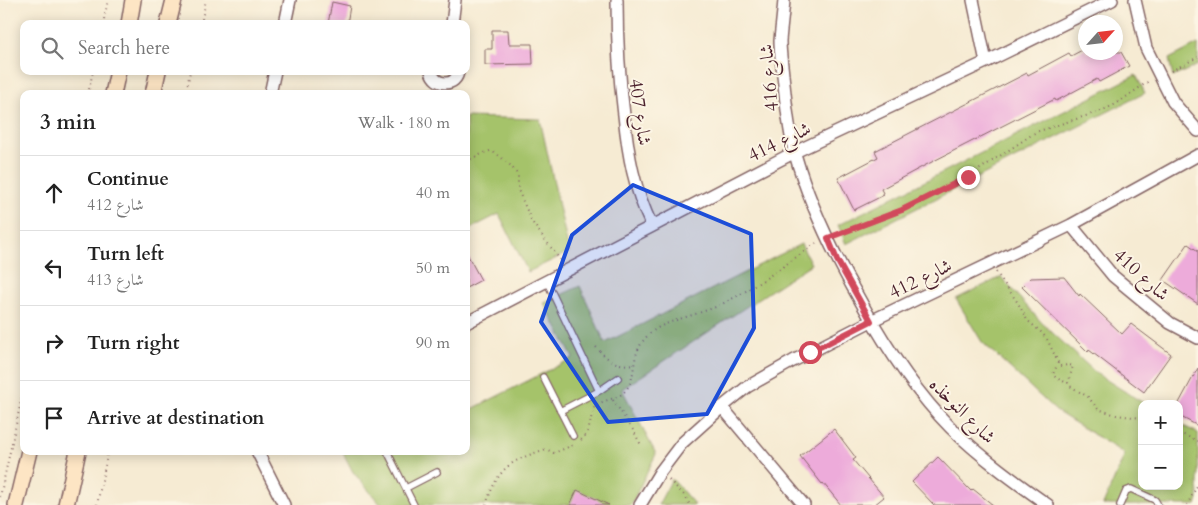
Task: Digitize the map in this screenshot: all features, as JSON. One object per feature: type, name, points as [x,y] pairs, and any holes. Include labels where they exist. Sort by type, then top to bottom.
[{"type":"street","points":[[130,20],[133,0]]},
{"type":"street","points":[[169,20],[174,0]]},
{"type":"street","points":[[286,20],[290,0]]},
{"type":"street","points":[[452,20],[455,0]]},
{"type":"street","name":"شارع 407","points":[[617,0],[618,73],[627,142],[638,196],[652,226]]},
{"type":"street","name":"شارع 416","points":[[784,0],[780,43],[786,98],[795,152],[811,198],[828,238]]},
{"type":"street","points":[[973,0],[986,62]]},
{"type":"street","name":"شارع 414","points":[[470,321],[795,152],[1112,0]]},
{"type":"street","points":[[1135,0],[1146,48],[1173,102],[1198,131]]},
{"type":"street","points":[[114,90],[117,75]]},
{"type":"street","points":[[154,90],[157,75]]},
{"type":"street","points":[[271,90],[274,75]]},
{"type":"street","points":[[432,75],[438,82],[444,83],[454,81],[458,75]]},
{"type":"street","name":"شارع 412","points":[[640,505],[660,472],[682,443],[747,387],[871,321],[1071,225],[1198,155]]},
{"type":"street","name":"شارع 410","points":[[1071,225],[1113,276],[1170,323],[1198,338]]},
{"type":"street","name":"شارع النوخذه","points":[[828,238],[837,260],[871,321],[905,374],[950,426],[1003,472],[1048,505]]},
{"type":"street","points":[[722,407],[804,505]]},
{"type":"street","points":[[16,505],[28,455]]},
{"type":"street","points":[[66,505],[77,455]]},
{"type":"street","points":[[259,455],[284,505]]},
{"type":"lane","points":[[547,282],[599,391]]},
{"type":"lane","points":[[543,377],[573,436]]},
{"type":"lane","points":[[560,410],[599,391],[618,378]]},
{"type":"lane","points":[[390,455],[414,505]]},
{"type":"lane","points":[[406,488],[437,472]]},
{"type":"lane","points":[[1120,505],[1126,491],[1131,489],[1155,500],[1158,505]]},
{"type":"path","points":[[104,20],[108,0]]},
{"type":"path","points":[[202,20],[206,0]]},
{"type":"path","points":[[1160,76],[1198,57]]},
{"type":"path","points":[[89,90],[92,75]]},
{"type":"path","points":[[187,90],[189,75]]},
{"type":"path","points":[[828,238],[902,210],[937,193],[968,177],[1036,132],[1116,104],[1146,82]]},
{"type":"path","points":[[470,159],[490,151],[497,154],[511,166],[518,175],[518,190],[532,222],[539,234],[556,253],[567,272]]},
{"type":"path","points":[[486,505],[490,492],[499,476],[512,462],[523,456],[546,449],[554,453],[577,443],[586,436],[591,424],[593,409],[601,401],[612,400],[626,391],[638,348],[649,334],[658,328],[702,313],[733,298],[773,273],[815,243]]},
{"type":"path","points":[[991,264],[1018,303],[1026,320],[1047,339],[1060,366],[1073,366],[1068,383]]},
{"type":"path","points":[[596,347],[605,358],[614,363],[625,366],[633,364]]},
{"type":"path","points":[[1058,363],[1053,374],[1056,378],[1068,383],[1088,397],[1098,408],[1116,415],[1138,418]]},
{"type":"path","points":[[612,400],[641,445]]},
{"type":"path","points":[[0,497],[20,406]]},
{"type":"path","points":[[1183,435],[1198,441]]},
{"type":"path","points":[[97,505],[107,455]]},
{"type":"path","points":[[660,472],[685,496],[690,505]]},
{"type":"path","points":[[1187,505],[1198,484]]},
{"type":"highlighted area","points":[[633,185],[751,234],[754,328],[707,414],[608,422],[541,322],[572,235]]},
{"type":"green space","points":[[1198,44],[1198,65],[1173,77],[1169,59]]},
{"type":"green space","points":[[1136,75],[1145,93],[846,244],[838,225]]},
{"type":"green space","points":[[470,117],[540,119],[569,252],[528,272],[499,214],[470,229]]},
{"type":"green space","points":[[801,244],[811,264],[622,389],[656,454],[631,505],[381,505],[353,472],[344,455],[470,455],[470,410],[573,358],[544,303],[580,286],[605,343]]},
{"type":"green space","points":[[1001,277],[1042,323],[1097,374],[1139,400],[1138,490],[1183,490],[1183,426],[1198,433],[1198,499],[1196,505],[1103,505],[1125,454],[1056,411],[982,342],[956,299]]},
{"type":"green space","points":[[672,479],[695,505],[658,505]]},
{"type":"building","points":[[332,2],[350,6],[348,20],[329,20]]},
{"type":"building","points":[[492,30],[508,30],[509,44],[532,44],[533,64],[485,65],[485,49],[492,49]]},
{"type":"building","points":[[1078,52],[1078,60],[1123,60],[1123,56],[1129,66],[1099,82],[1097,79],[1056,101],[1055,99],[922,167],[881,189],[884,195],[854,210],[838,178],[878,157],[875,151],[1027,73],[1028,75],[1069,53],[1071,56]]},
{"type":"building","points":[[1188,244],[1198,251],[1198,304],[1163,280]]},
{"type":"building","points":[[470,259],[481,280],[470,286]]},
{"type":"building","points":[[1064,277],[1079,296],[1080,294],[1122,334],[1131,324],[1171,354],[1144,392],[1089,350],[1088,352],[1022,287],[1031,278]]},
{"type":"building","points":[[1198,368],[1198,426],[1183,418],[1183,400],[1181,400]]},
{"type":"building","points":[[834,429],[856,458],[853,460],[884,497],[874,505],[841,505],[800,456]]},
{"type":"building","points":[[938,457],[971,491],[973,489],[993,505],[934,505],[912,482]]},
{"type":"building","points":[[577,490],[609,505],[570,505]]},
{"type":"route","points":[[810,352],[871,321],[837,260],[828,238],[902,210],[968,177]]}]
